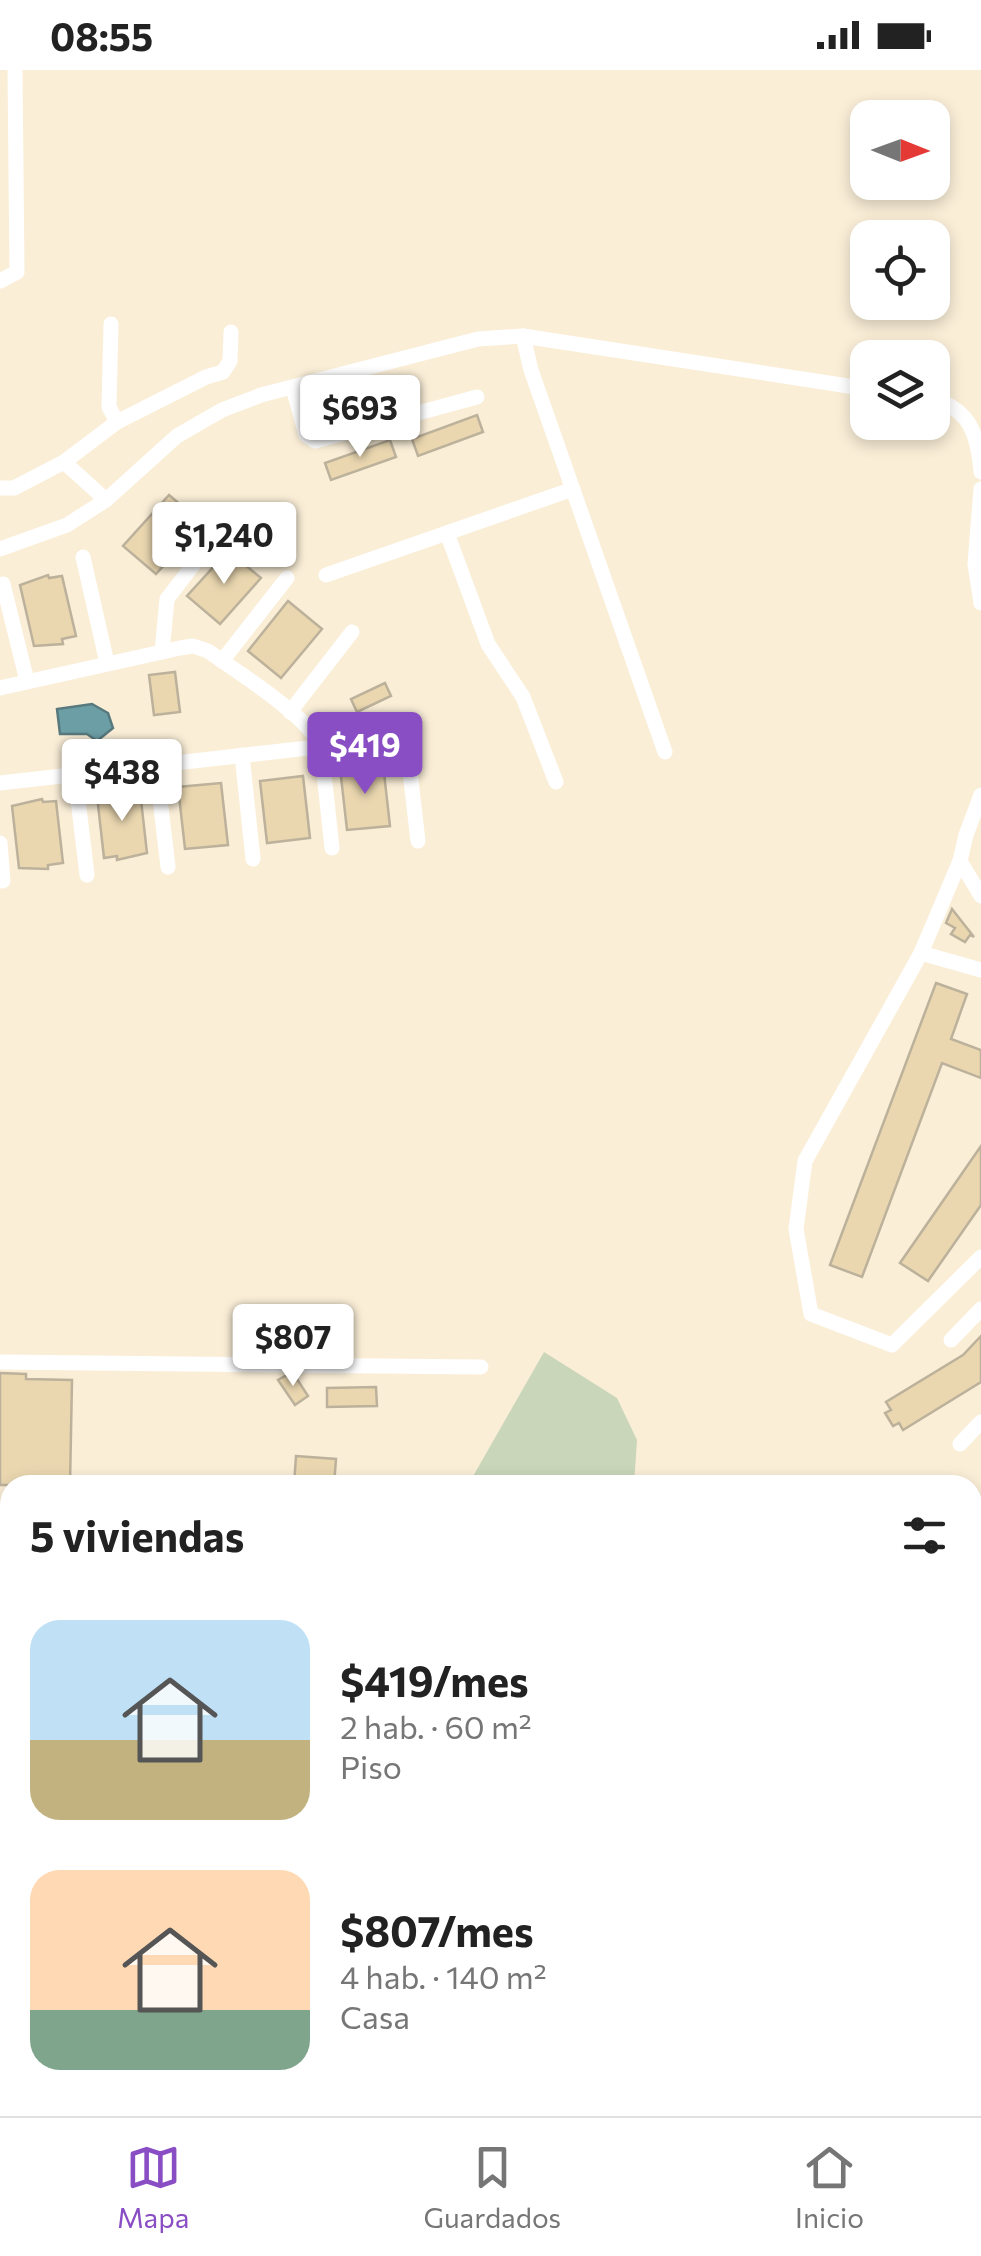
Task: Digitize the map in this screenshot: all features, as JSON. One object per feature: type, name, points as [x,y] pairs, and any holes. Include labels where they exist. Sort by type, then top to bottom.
[{"type":"street","points":[[0,281],[17,272],[15,70]]},
{"type":"street","points":[[111,324],[108,406],[117,422]]},
{"type":"street","points":[[0,488],[14,488],[64,462],[117,422],[223,372],[230,361],[231,332]]},
{"type":"street","points":[[523,336],[531,370],[665,752]]},
{"type":"street","points":[[0,549],[67,525],[106,500],[177,436],[262,395],[478,340],[523,336],[850,386]]},
{"type":"street","points":[[293,388],[306,435],[316,441],[477,397]]},
{"type":"street","points":[[950,407],[973,427],[981,472]]},
{"type":"street","points":[[64,462],[106,500]]},
{"type":"street","points":[[326,575],[573,489]]},
{"type":"street","points":[[981,489],[975,564],[981,602]]},
{"type":"street","points":[[162,652],[168,599],[220,530]]},
{"type":"street","points":[[446,533],[488,644],[529,709],[556,782]]},
{"type":"street","points":[[83,557],[107,663]]},
{"type":"street","points":[[222,662],[287,578]]},
{"type":"street","points":[[3,584],[27,682]]},
{"type":"street","points":[[290,712],[352,632]]},
{"type":"street","points":[[0,688],[193,646],[208,651],[309,726],[321,746],[332,848]]},
{"type":"street","points":[[0,784],[400,738],[408,746],[418,841]]},
{"type":"street","points":[[242,755],[253,859]]},
{"type":"street","points":[[156,765],[168,867]]},
{"type":"street","points":[[75,775],[86,875]]},
{"type":"street","points":[[981,795],[960,862],[921,952],[805,1162],[796,1229],[811,1314],[892,1345],[981,1257]]},
{"type":"street","points":[[0,844],[4,880]]},
{"type":"street","points":[[960,862],[981,896]]},
{"type":"street","points":[[921,952],[981,970]]},
{"type":"street","points":[[950,1340],[981,1310]]},
{"type":"street","points":[[0,1362],[482,1367]]},
{"type":"street","points":[[960,1444],[981,1422]]},
{"type":"green space","points":[[544,1352],[617,1398],[637,1440],[635,1475],[474,1475]]},
{"type":"water","points":[[92,704],[108,713],[113,728],[97,741],[87,734],[60,734],[57,709]]},
{"type":"building","points":[[477,415],[483,432],[418,456],[412,439]]},
{"type":"building","points":[[390,440],[396,457],[331,480],[325,463]]},
{"type":"building","points":[[169,495],[202,523],[156,574],[123,546]]},
{"type":"building","points":[[228,551],[261,578],[220,624],[187,596]]},
{"type":"building","points":[[48,575],[62,576],[76,636],[62,639],[63,644],[34,646],[20,585]]},
{"type":"building","points":[[288,601],[322,629],[281,678],[248,651]]},
{"type":"building","points":[[175,672],[180,712],[154,715],[149,675]]},
{"type":"building","points":[[385,683],[391,696],[357,712],[351,699]]},
{"type":"building","points":[[383,764],[390,826],[347,830],[340,768]]},
{"type":"building","points":[[303,776],[310,838],[267,843],[260,781]]},
{"type":"building","points":[[221,783],[228,845],[185,849],[178,787]]},
{"type":"building","points":[[127,789],[140,791],[147,853],[117,860],[117,856],[104,858],[97,796]]},
{"type":"building","points":[[42,799],[56,801],[63,863],[48,865],[48,869],[19,868],[12,806]]},
{"type":"building","points":[[952,909],[974,937],[970,935],[965,942],[951,934],[955,928],[946,923]]},
{"type":"building","points":[[936,983],[967,994],[951,1039],[981,1050],[981,1078],[942,1063],[862,1277],[830,1265]]},
{"type":"building","points":[[981,1146],[981,1205],[928,1281],[900,1263]]},
{"type":"building","points":[[981,1336],[981,1382],[903,1430],[899,1423],[893,1426],[885,1413],[891,1410],[886,1402],[963,1355]]},
{"type":"building","points":[[0,1373],[26,1374],[26,1379],[72,1380],[70,1475],[0,1475]]},
{"type":"building","points":[[295,1376],[308,1396],[295,1405],[278,1380]]},
{"type":"building","points":[[376,1387],[377,1406],[327,1407],[327,1388]]},
{"type":"building","points":[[296,1456],[336,1459],[335,1475],[295,1475]]}]
